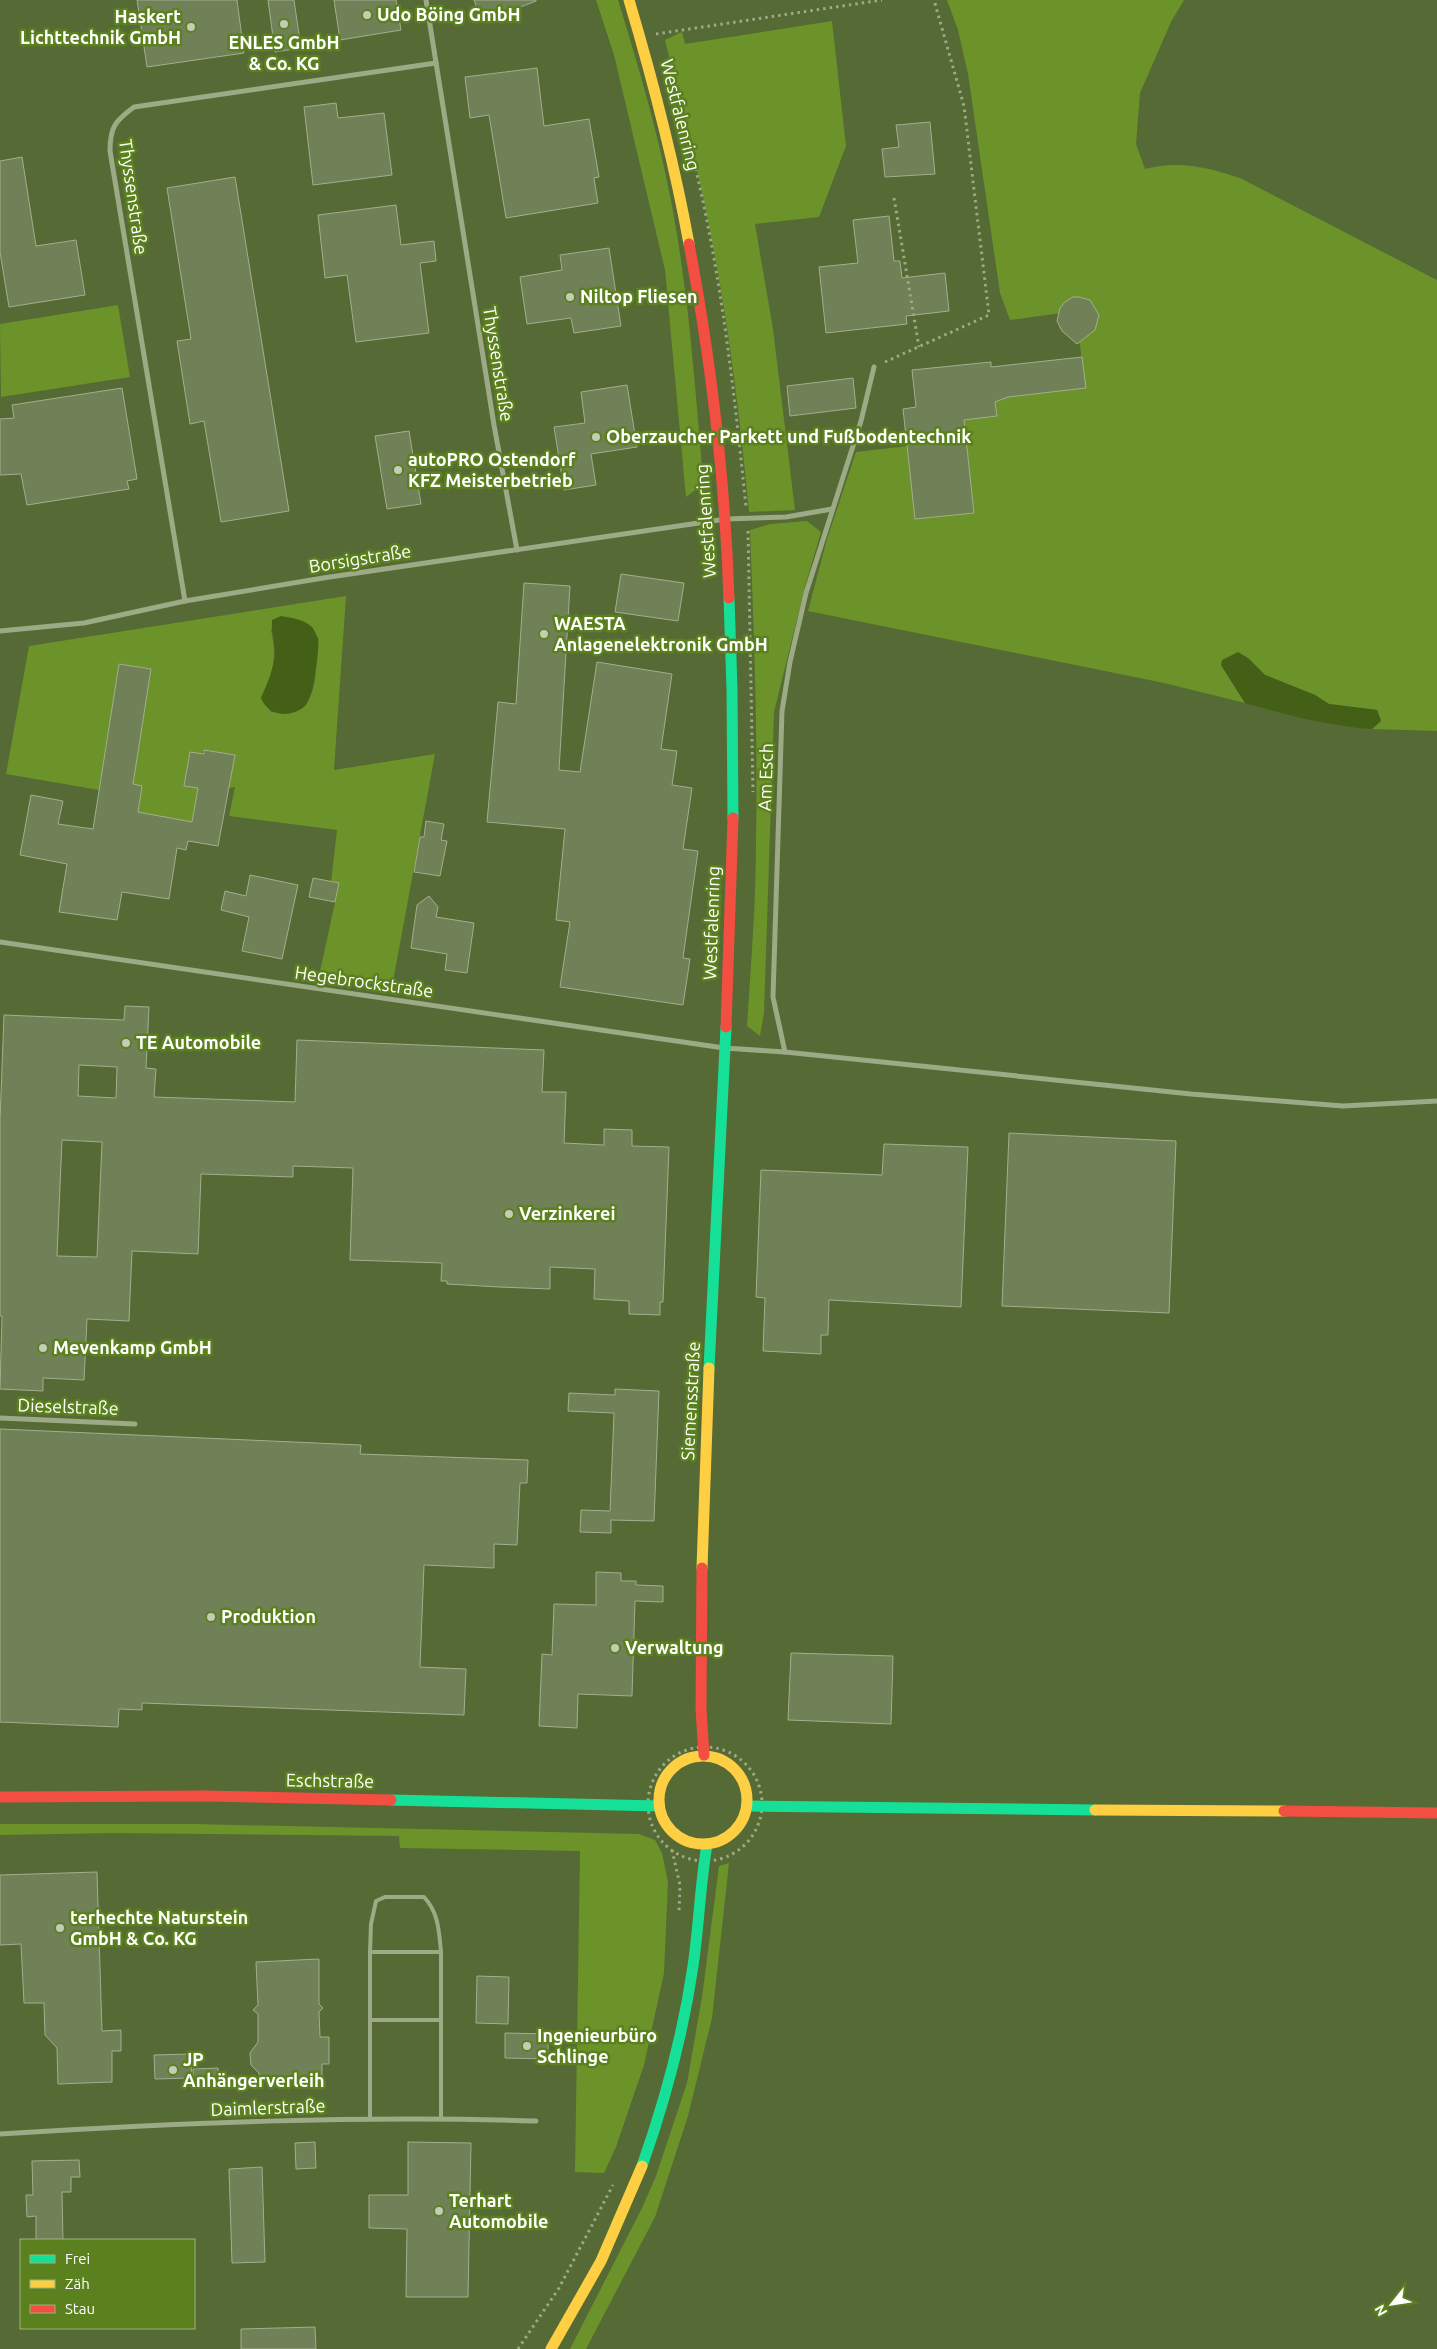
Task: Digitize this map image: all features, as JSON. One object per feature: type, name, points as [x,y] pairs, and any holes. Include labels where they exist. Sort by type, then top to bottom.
[{"type":"street","name":"Thyssenstraße","points":[[426,0],[494,425],[517,550]]},
{"type":"street","name":"Westfalenring","points":[[629,0],[641,36],[679,183],[696,280],[726,519],[733,786],[731,916],[724,1048]]},
{"type":"street","name":"Thyssenstraße","points":[[185,601],[110,150],[110,134],[118,119],[134,107],[436,63]]},
{"type":"street","name":"Am Esch","points":[[785,1052],[773,997],[782,711],[790,662],[806,593],[862,421],[874,367]]},
{"type":"street","points":[[726,519],[786,518],[832,509]]},
{"type":"street","name":"Borsigstraße","points":[[0,631],[84,623],[185,601],[726,519]]},
{"type":"street","name":"Hegebrockstraße","points":[[0,942],[724,1048],[785,1052],[1191,1094],[1343,1106],[1437,1101]]},
{"type":"street","name":"Siemensstraße","points":[[703,1750],[701,1559],[724,1048]]},
{"type":"street","name":"Dieselstraße","points":[[0,1418],[135,1424]]},
{"type":"street","points":[[703,1750],[725,1762],[742,1777],[747,1791],[748,1806],[743,1821],[734,1833],[722,1841],[707,1845],[690,1843],[675,1835],[653,1806],[665,1777],[675,1765],[703,1750]]},
{"type":"street","name":"Eschstraße","points":[[0,1797],[204,1796],[653,1806]]},
{"type":"street","points":[[748,1806],[1437,1813]]},
{"type":"street","points":[[551,2349],[583,2299],[606,2255],[632,2195],[665,2102],[679,2044],[698,1936],[707,1845]]},
{"type":"street","name":"Daimlerstraße","points":[[0,2134],[204,2123],[441,2118],[536,2121]]},
{"type":"lane","points":[[370,2119],[370,1924],[376,1901],[385,1897],[424,1897],[431,1904],[439,1923],[441,1952],[441,2118]]},
{"type":"lane","points":[[370,1952],[441,1952]]},
{"type":"lane","points":[[370,2020],[441,2020]]},
{"type":"path","points":[[641,36],[882,0]]},
{"type":"path","points":[[874,367],[988,315],[964,106],[934,0]]},
{"type":"path","points":[[894,198],[919,347]]},
{"type":"path","points":[[721,1749],[740,1758],[754,1773],[761,1790],[759,1825],[751,1839],[740,1849],[720,1860],[687,1859],[672,1850],[659,1838],[650,1821],[653,1806],[652,1780],[664,1763],[680,1752],[703,1750],[721,1749]]},
{"type":"path","points":[[672,1850],[680,1886],[679,1914]]},
{"type":"path","points":[[518,2349],[559,2288],[617,2179]]},
{"type":"shaded area","points":[[596,0],[618,0],[648,102],[672,206],[687,308],[703,478],[701,486],[686,497],[665,270],[614,55]]},
{"type":"shaded area","points":[[947,0],[1184,0],[1171,22],[1140,93],[1136,144],[1145,169],[1169,165],[1193,166],[1240,178],[1437,280],[1437,731],[1372,729],[1381,721],[1377,710],[1329,704],[1315,695],[1265,675],[1248,658],[1221,665],[1245,703],[1164,683],[808,611],[827,539],[856,452],[907,446],[915,519],[974,513],[964,420],[997,416],[995,398],[1085,388],[1076,311],[1010,320],[1000,293],[968,74],[958,30]]},
{"type":"shaded area","points":[[832,21],[846,146],[819,217],[755,224],[773,329],[795,510],[749,512],[735,384],[721,289],[698,175],[665,40],[682,32],[685,44]]},
{"type":"shaded area","points":[[118,305],[130,377],[1,397],[0,324]]},
{"type":"shaded area","points":[[807,521],[821,532],[806,583],[774,712],[764,1013],[760,1036],[747,1026],[756,863],[755,685],[750,530],[770,524]]},
{"type":"shaded area","points":[[346,596],[334,770],[435,754],[392,987],[319,976],[339,884],[331,882],[337,830],[229,816],[235,787],[229,788],[235,755],[204,750],[184,786],[198,788],[192,822],[137,819],[142,786],[133,784],[151,669],[119,664],[99,790],[6,774],[29,646]],"holes":[[[271,629],[318,640],[315,681],[307,701],[299,708],[287,712],[271,712],[261,698],[273,664],[274,649]]]},
{"type":"shaded area","points":[[281,616],[298,619],[306,623],[313,628],[318,638],[317,662],[308,702],[299,710],[286,714],[280,714],[269,709],[261,698],[274,658],[275,648],[272,620]]},
{"type":"shaded area","points":[[1238,652],[1248,658],[1265,675],[1315,695],[1329,704],[1377,710],[1381,721],[1372,729],[1356,728],[1308,719],[1245,703],[1221,665],[1222,660]]},
{"type":"shaded area","points":[[0,1824],[194,1824],[639,1834],[655,1840],[662,1853],[668,1882],[664,1973],[644,2065],[616,2147],[604,2173],[575,2172],[580,1851],[400,1848],[399,1836],[115,1833],[0,1835]]},
{"type":"shaded area","points":[[729,1863],[712,2018],[688,2116],[655,2217],[586,2349],[570,2349],[642,2208],[656,2176],[687,2083],[702,1997],[719,1866]]},
{"type":"building","name":"Haskert Lichttechnik GmbH","points":[[137,0],[237,0],[244,53],[147,67]]},
{"type":"building","name":"ENLES GmbH & Co. KG","points":[[268,0],[294,0],[301,48],[275,52]]},
{"type":"building","name":"Udo Böing GmbH","points":[[334,0],[396,0],[401,30],[340,40]]},
{"type":"building","points":[[474,0],[536,0],[536,1],[482,22]]},
{"type":"building","points":[[537,68],[544,126],[589,119],[599,177],[594,178],[598,203],[506,218],[489,115],[470,118],[465,77]]},
{"type":"building","points":[[336,103],[338,118],[384,113],[392,175],[313,185],[304,107]]},
{"type":"building","points":[[930,122],[935,174],[885,177],[882,149],[899,147],[896,125]]},
{"type":"building","points":[[22,157],[36,246],[76,240],[85,295],[9,307],[0,252],[0,161]]},
{"type":"building","points":[[235,177],[289,511],[221,522],[204,421],[190,424],[177,341],[191,339],[167,188]]},
{"type":"building","points":[[396,205],[401,245],[434,241],[436,261],[420,263],[429,333],[356,342],[347,275],[325,278],[318,215]]},
{"type":"building","points":[[889,216],[894,261],[900,261],[902,278],[945,273],[949,311],[906,316],[907,324],[826,333],[819,267],[858,263],[853,220]]},
{"type":"building","name":"Niltop Fliesen","points":[[609,248],[621,326],[574,333],[571,318],[527,324],[520,277],[562,270],[560,255]]},
{"type":"building","points":[[1073,297],[1090,300],[1099,315],[1095,330],[1077,344],[1062,331],[1057,321],[1060,308]]},
{"type":"building","points":[[1082,357],[1086,388],[1008,397],[995,402],[997,416],[964,420],[974,513],[915,519],[903,409],[916,407],[912,370],[991,362],[991,367]]},
{"type":"building","points":[[853,378],[856,408],[790,416],[787,386]]},
{"type":"building","name":"Oberzaucher Parkett und Fußbodentechnik","points":[[627,385],[637,447],[591,454],[596,485],[564,490],[554,427],[585,423],[581,392]]},
{"type":"building","points":[[122,388],[137,479],[127,481],[129,489],[27,505],[21,474],[0,475],[0,419],[14,418],[12,405]]},
{"type":"building","name":"autoPRO Ostendorf KFZ Meisterbetrieb","points":[[409,431],[421,504],[387,509],[375,436]]},
{"type":"building","points":[[621,574],[684,583],[678,621],[615,612]]},
{"type":"building","points":[[524,583],[570,586],[559,770],[580,772],[597,662],[672,674],[661,749],[677,751],[672,785],[692,788],[683,849],[698,851],[683,958],[690,959],[683,1005],[560,987],[570,922],[556,920],[565,829],[487,822],[498,702],[516,704]]},
{"type":"building","points":[[119,664],[151,669],[133,784],[142,786],[138,812],[192,822],[198,788],[184,786],[190,752],[204,754],[204,750],[235,755],[218,846],[188,841],[186,850],[177,848],[169,899],[122,892],[117,920],[59,912],[67,864],[20,855],[31,795],[63,801],[58,824],[93,829]]},
{"type":"building","points":[[426,821],[444,824],[441,840],[447,841],[440,876],[414,872],[420,837],[424,837]]},
{"type":"building","points":[[250,875],[298,885],[282,959],[242,951],[249,917],[221,910],[225,891],[246,896]]},
{"type":"building","points":[[313,878],[339,883],[335,902],[309,897]]},
{"type":"building","points":[[429,896],[438,907],[436,917],[474,923],[467,973],[445,970],[447,954],[411,948],[417,905]]},
{"type":"building","points":[[125,1006],[149,1007],[146,1068],[156,1069],[154,1097],[295,1102],[297,1040],[544,1050],[542,1092],[566,1092],[564,1143],[604,1145],[604,1129],[632,1130],[632,1146],[669,1147],[663,1302],[660,1302],[660,1315],[629,1314],[629,1301],[594,1299],[595,1269],[550,1267],[550,1289],[447,1284],[447,1281],[441,1281],[442,1263],[350,1260],[353,1168],[293,1166],[293,1177],[201,1174],[198,1254],[132,1251],[129,1321],[87,1319],[84,1380],[43,1378],[43,1391],[0,1389],[2,1316],[0,1316],[0,1120],[4,1015],[124,1020]],"holes":[[[79,1065],[117,1067],[116,1098],[78,1096]],[[62,1140],[102,1142],[97,1257],[57,1256]]]},
{"type":"building","points":[[1009,1133],[1176,1141],[1169,1313],[1002,1306]]},
{"type":"building","points":[[884,1144],[968,1147],[961,1307],[829,1300],[828,1335],[821,1335],[821,1354],[763,1351],[765,1298],[756,1297],[761,1170],[882,1175]]},
{"type":"building","points":[[615,1389],[659,1391],[654,1521],[611,1520],[611,1533],[580,1532],[581,1510],[610,1511],[614,1413],[568,1411],[569,1393],[615,1395]]},
{"type":"building","name":"Produktion","points":[[0,1429],[361,1445],[360,1454],[528,1460],[527,1483],[520,1483],[517,1545],[494,1544],[494,1568],[424,1565],[420,1667],[466,1669],[464,1715],[142,1703],[142,1710],[119,1709],[118,1727],[0,1722]]},
{"type":"building","points":[[596,1572],[621,1573],[621,1581],[636,1581],[636,1585],[663,1586],[663,1602],[635,1601],[632,1696],[578,1694],[577,1728],[539,1726],[542,1654],[552,1655],[554,1604],[596,1605]]},
{"type":"building","points":[[791,1653],[893,1656],[891,1724],[788,1720]]},
{"type":"building","points":[[97,1872],[102,2031],[121,2030],[121,2051],[112,2051],[112,2082],[58,2084],[57,2048],[45,2035],[44,2003],[24,2003],[21,1944],[0,1945],[0,1875]]},
{"type":"building","points":[[319,1959],[319,2004],[323,2008],[319,2012],[320,2037],[329,2037],[329,2064],[322,2064],[322,2080],[259,2081],[259,2073],[251,2065],[250,2053],[258,2042],[258,2014],[253,2010],[258,2005],[256,1962]]},
{"type":"building","points":[[477,1976],[509,1977],[508,2024],[476,2023]]},
{"type":"building","name":"Ingenieurbüro Schlinge","points":[[505,2033],[548,2034],[548,2059],[505,2058]]},
{"type":"building","name":"JP Anhängerverleih","points":[[190,2054],[192,2078],[155,2079],[154,2055]]},
{"type":"building","points":[[218,2068],[219,2085],[194,2086],[193,2069]]},
{"type":"building","points":[[315,2142],[316,2168],[296,2169],[295,2143]]},
{"type":"building","name":"Terhart Automobile","points":[[408,2142],[471,2143],[468,2297],[406,2297],[407,2229],[369,2228],[369,2195],[408,2195]]},
{"type":"building","points":[[79,2160],[80,2177],[71,2177],[71,2192],[62,2192],[63,2239],[36,2239],[36,2216],[27,2217],[26,2195],[33,2195],[32,2161]]},
{"type":"building","points":[[262,2167],[265,2262],[232,2263],[229,2169]]},
{"type":"building","points":[[315,2327],[316,2349],[241,2349],[241,2329]]},
{"type":"traffic: fast","points":[[729,598],[733,818]]},
{"type":"traffic: fast","points":[[709,1368],[726,1027]]},
{"type":"traffic: fast","points":[[391,1800],[659,1806]]},
{"type":"traffic: fast","points":[[748,1806],[1095,1810]]},
{"type":"traffic: fast","points":[[642,2166],[666,2092],[679,2042],[695,1951],[707,1845]]},
{"type":"traffic: slow","points":[[629,0],[662,121],[677,182],[689,244]]},
{"type":"traffic: slow","points":[[702,1568],[709,1368]]},
{"type":"traffic: slow","points":[[694,1756],[712,1756],[728,1763],[740,1775],[747,1791],[747,1800],[747,1809],[740,1825],[728,1837],[712,1844],[694,1844],[678,1837],[666,1825],[659,1809],[659,1791],[666,1775],[678,1763],[694,1756]]},
{"type":"traffic: slow","points":[[1095,1810],[1284,1811]]},
{"type":"traffic: slow","points":[[551,2349],[601,2261],[642,2166]]},
{"type":"traffic: jam","points":[[689,244],[716,420],[729,598]]},
{"type":"traffic: jam","points":[[726,1027],[733,818]]},
{"type":"traffic: jam","points":[[702,1568],[701,1709],[704,1755]]},
{"type":"traffic: jam","points":[[0,1797],[204,1796],[391,1800]]},
{"type":"traffic: jam","points":[[1284,1811],[1437,1813]]},
{"type":"place","name":"Udo Böing GmbH","points":[[367,15]]},
{"type":"place","name":"ENLES GmbH & Co. KG","points":[[284,24]]},
{"type":"place","name":"Haskert Lichttechnik GmbH","points":[[191,27]]},
{"type":"place","name":"Niltop Fliesen","points":[[570,297]]},
{"type":"place","name":"Oberzaucher Parkett und Fußbodentechnik","points":[[596,437]]},
{"type":"place","name":"autoPRO Ostendorf KFZ Meisterbetrieb","points":[[398,470]]},
{"type":"place","name":"WAESTA Anlagenelektronik GmbH","points":[[544,634]]},
{"type":"place","name":"TE Automobile","points":[[126,1043]]},
{"type":"place","name":"Verzinkerei","points":[[509,1214]]},
{"type":"place","name":"Mevenkamp GmbH","points":[[43,1348]]},
{"type":"place","name":"Produktion","points":[[211,1617]]},
{"type":"place","name":"Verwaltung","points":[[615,1648]]},
{"type":"place","name":"terhechte Naturstein GmbH & Co. KG","points":[[60,1928]]},
{"type":"place","name":"Ingenieurbüro Schlinge","points":[[527,2046]]},
{"type":"place","name":"JP Anhängerverleih","points":[[173,2070]]},
{"type":"place","name":"Terhart Automobile","points":[[439,2211]]}]
